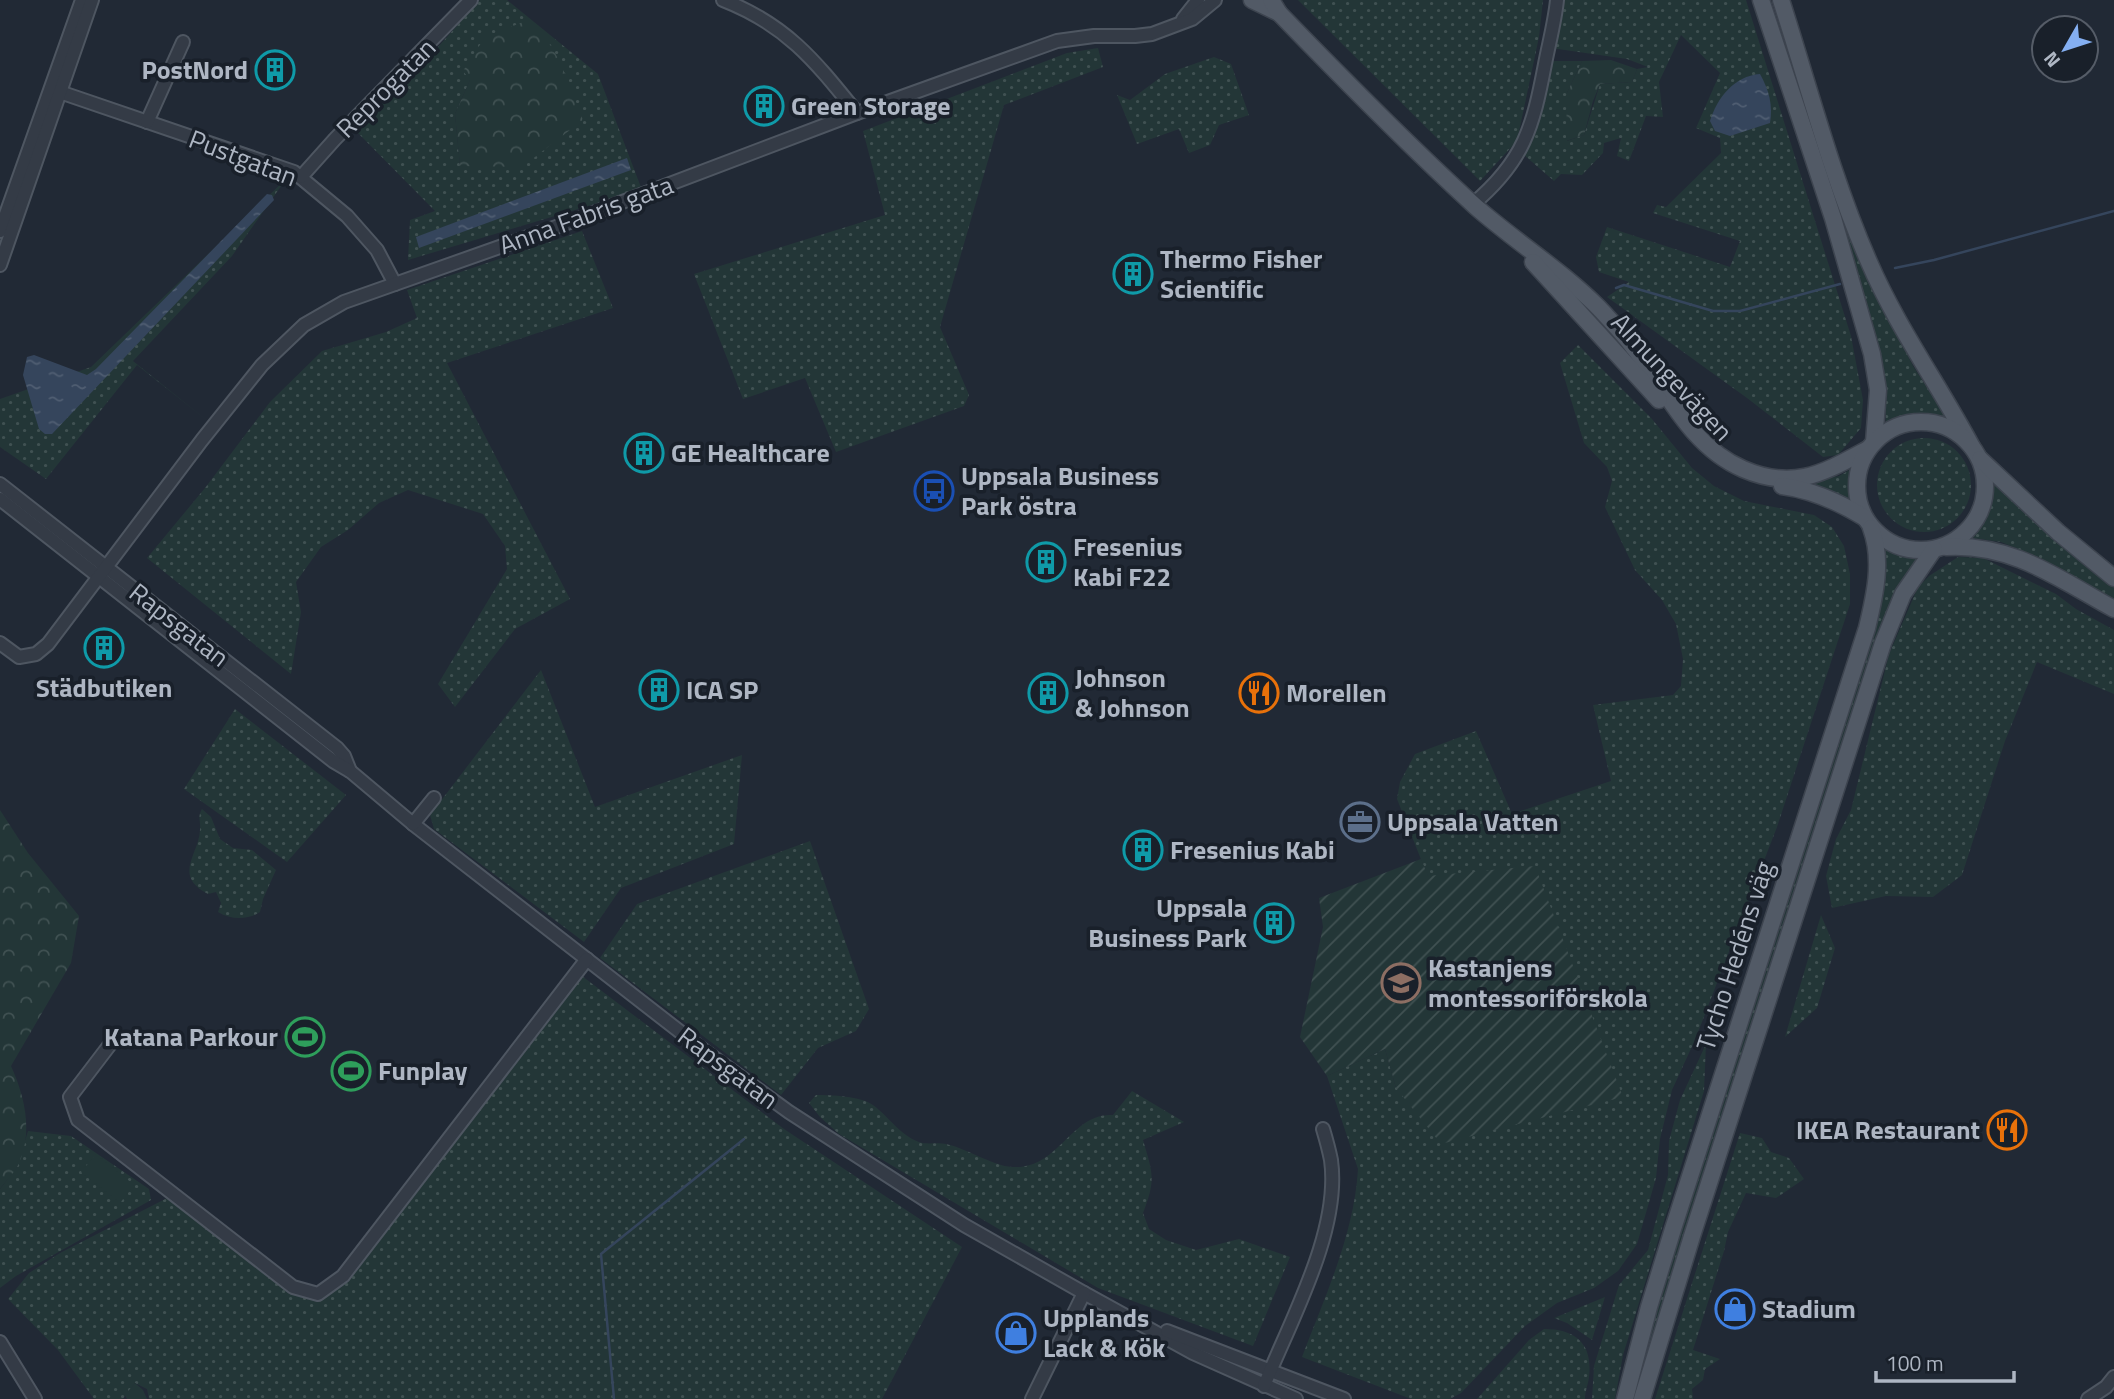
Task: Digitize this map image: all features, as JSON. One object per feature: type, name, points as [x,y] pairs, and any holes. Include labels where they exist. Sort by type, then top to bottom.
[{"type":"main road","name":"Almungevägen","points":[[1252,0],[1275,7],[1474,204],[1567,279],[1602,312],[1633,346],[1689,427],[1703,443],[1724,459],[1768,477],[1802,478],[1816,475],[1871,445]]},
{"type":"main road","points":[[1760,0],[1833,218],[1872,354],[1878,390],[1871,445]]},
{"type":"main road","points":[[1781,0],[1848,211],[1870,263],[1922,365],[1975,452],[1984,472],[1985,488],[1978,517],[1969,530],[1957,540],[1939,548]]},
{"type":"main road","name":"Almungevägen","points":[[1513,238],[1650,389],[1702,451],[1726,469],[1825,497],[1868,523]]},
{"type":"main road","points":[[2114,578],[2058,532],[1951,430],[1924,422],[1889,430],[1871,445],[1860,465],[1856,483],[1858,501],[1868,523],[1884,539],[1917,551],[1966,545],[1996,550],[2016,557],[2114,609]]},
{"type":"main road","name":"Tycho Hedéns väg","points":[[1625,1399],[1673,1229],[1867,628],[1878,565],[1876,542],[1868,523]]},
{"type":"main road","name":"Tycho Hedéns väg","points":[[1642,1399],[1882,643],[1903,594],[1939,548]]},
{"type":"street","points":[[0,265],[82,0]]},
{"type":"street","points":[[0,231],[92,0]]},
{"type":"street","name":"Reprogatan","points":[[301,177],[471,0]]},
{"type":"street","points":[[723,0],[751,11],[784,33],[816,61],[857,113]]},
{"type":"street","points":[[1181,22],[1198,0]]},
{"type":"street","name":"Anna Fabris gata","points":[[0,643],[19,657],[36,654],[48,643],[262,365],[304,325],[344,302],[559,226],[857,113],[1057,41],[1094,36],[1144,35],[1168,29],[1192,19],[1215,0]]},
{"type":"street","points":[[1474,204],[1499,182],[1522,149],[1529,132],[1557,0]]},
{"type":"street","points":[[147,122],[183,42]]},
{"type":"street","name":"Pustgatan","points":[[56,90],[294,172],[346,216],[377,250],[395,284]]},
{"type":"street","name":"Rapsgatan","points":[[0,484],[102,572],[333,761],[350,771],[413,824],[706,1052],[789,1112],[964,1225],[1084,1293],[1193,1353],[1296,1399]]},
{"type":"street","name":"Rapsgatan","points":[[0,499],[102,572]]},
{"type":"street","points":[[413,824],[434,798]]},
{"type":"street","points":[[115,1038],[70,1097],[78,1120],[293,1287],[318,1294],[343,1276],[587,959]]},
{"type":"street","points":[[1264,1386],[1309,1278],[1328,1219],[1331,1162],[1323,1129]]},
{"type":"street","points":[[1032,1399],[1084,1293]]},
{"type":"street","name":"Rapsgatan","points":[[1137,1320],[1344,1399]]},
{"type":"street","points":[[0,1342],[35,1399]]},
{"type":"street","points":[[2088,1399],[2106,1387],[2114,1377]]},
{"type":"green space","points":[[480,0],[507,0],[598,74],[642,190],[408,260],[410,220],[435,211],[355,130],[438,47]],"holes":[[[470,80],[460,166],[455,114]]]},
{"type":"green space","points":[[1298,0],[1543,0],[1539,37],[1517,141],[1480,181]]},
{"type":"green space","points":[[1556,0],[1746,0],[1851,336],[1863,400],[1861,428],[1838,455],[1823,457],[1747,398],[1607,297],[1629,282],[1599,272],[1596,257],[1607,227],[1730,267],[1740,241],[1653,213],[1657,205],[1666,207],[1721,153],[1720,138],[1696,128],[1720,73],[1681,35],[1659,82],[1663,117],[1646,116],[1629,161],[1617,156],[1621,138],[1604,143],[1603,153],[1582,175],[1561,174],[1554,181],[1524,155],[1541,112],[1551,61],[1582,61],[1567,93],[1567,141],[1584,135],[1600,84],[1632,82],[1637,69],[1648,67],[1627,59],[1551,48]]},
{"type":"green space","points":[[528,20],[555,53],[583,120],[522,167],[460,166],[455,114],[470,80],[463,71],[485,37]]},
{"type":"green space","points":[[1098,48],[1103,67],[1004,105],[940,327],[969,395],[964,406],[836,452],[805,378],[743,399],[694,274],[885,215],[863,131],[1067,53]]},
{"type":"green space","points":[[1214,57],[1231,64],[1249,115],[1219,125],[1210,145],[1189,153],[1179,129],[1137,144],[1117,95],[1130,100],[1165,74]]},
{"type":"green space","points":[[1611,60],[1637,69],[1632,82],[1600,84],[1584,135],[1566,141],[1567,93],[1582,61]]},
{"type":"green space","points":[[286,179],[232,256],[133,361],[209,422],[137,365],[46,479],[0,447],[0,399],[91,367]]},
{"type":"green space","points":[[582,231],[613,308],[447,363],[570,599],[515,629],[455,707],[438,684],[507,569],[505,546],[483,514],[408,490],[379,503],[348,530],[321,547],[296,582],[301,612],[291,674],[147,558],[205,488],[270,402],[322,351],[386,332],[417,318],[407,290]]},
{"type":"green space","points":[[1845,234],[1851,235],[1875,296],[1913,366],[1946,416],[1908,415],[1886,424],[1884,379]]},
{"type":"green space","points":[[1578,345],[1652,419],[1692,468],[1714,486],[1744,501],[1814,515],[1832,527],[1844,546],[1850,574],[1850,604],[1777,827],[1695,1040],[1672,1090],[1660,1139],[1656,1178],[1637,1244],[1618,1271],[1594,1288],[1557,1303],[1525,1326],[1461,1393],[1450,1399],[1411,1399],[1302,1357],[1345,1241],[1358,1169],[1327,1076],[1385,1049],[1396,1088],[1428,877],[1397,799],[1400,782],[1415,754],[1476,731],[1512,814],[1611,781],[1593,705],[1673,695],[1681,686],[1683,659],[1676,624],[1662,600],[1635,570],[1605,507],[1612,481],[1607,467],[1584,443],[1560,363]]},
{"type":"green space","points":[[1924,438],[1942,442],[1957,452],[1967,467],[1971,485],[1967,503],[1957,518],[1942,528],[1924,532],[1906,528],[1891,518],[1881,503],[1877,485],[1881,467],[1891,452],[1906,442]]},
{"type":"green space","points":[[1853,468],[1850,487],[1854,504],[1829,491],[1801,485],[1839,476]]},
{"type":"green space","points":[[1995,478],[2114,587],[2112,601],[2031,554],[2001,542],[1973,538],[1989,510]]},
{"type":"green space","points":[[1883,543],[1905,554],[1924,556],[1906,576],[1633,1399],[1646,1346],[1723,1097],[1871,641]]},
{"type":"green space","points":[[1958,557],[1983,558],[2056,594],[2076,609],[2114,630],[2114,694],[2037,662],[2005,741],[1962,875],[1933,897],[1886,896],[1832,908],[1826,876],[1836,839],[1851,810],[1889,654],[1918,587],[1929,576]]},
{"type":"green space","points":[[541,670],[595,807],[742,755],[734,844],[621,888],[584,942],[434,829],[430,815]]},
{"type":"green space","points":[[235,709],[346,795],[287,862],[184,789]]},
{"type":"green space","points":[[202,809],[211,817],[220,839],[233,848],[252,850],[276,870],[260,912],[255,915],[234,918],[223,915],[218,912],[221,903],[216,892],[208,894],[191,879],[190,864],[199,839],[199,817]]},
{"type":"green space","points":[[0,810],[28,853],[79,916],[71,963],[11,1066],[24,1103],[25,1142],[17,1167],[0,1189]]},
{"type":"green space","points":[[810,841],[869,1009],[856,1031],[818,1048],[781,1095],[600,958],[637,904]]},
{"type":"green space","points":[[1421,859],[1428,876],[1535,866],[1623,1097],[1441,1144],[1396,1088],[1385,1049],[1327,1076],[1300,1037],[1323,927],[1319,898]]},
{"type":"green space","points":[[1821,915],[1835,948],[1817,1008],[1785,1037]]},
{"type":"green space","points":[[578,973],[784,1129],[962,1247],[882,1399],[149,1399],[147,1389],[135,1383],[123,1399],[94,1399],[58,1350],[8,1299],[29,1273],[60,1253],[173,1195],[293,1287],[318,1294],[343,1276]]},
{"type":"green space","points":[[1706,1044],[1704,1091],[1623,1355],[1615,1399],[1592,1399],[1594,1366],[1619,1285],[1648,1250],[1668,1175],[1669,1141],[1680,1100]]},
{"type":"green space","points":[[1132,1091],[1184,1122],[1143,1140],[1152,1176],[1143,1213],[1149,1229],[1166,1240],[1196,1250],[1239,1239],[1290,1257],[1253,1346],[1098,1288],[839,1134],[809,1103],[816,1095],[868,1102],[912,1139],[954,1146],[996,1164],[1012,1167],[1028,1166],[1042,1160],[1086,1122],[1099,1116],[1113,1115]]},
{"type":"green space","points":[[28,1131],[71,1136],[149,1189],[151,1200],[16,1276],[0,1288],[0,1189],[17,1167]]},
{"type":"green space","points":[[1740,1133],[1762,1138],[1771,1152],[1789,1158],[1804,1179],[1776,1198],[1746,1193],[1728,1232],[1693,1350],[1720,1359],[1705,1369],[1703,1380],[1692,1389],[1693,1399],[1655,1399]]},
{"type":"green space","points":[[96,1154],[134,1185],[120,1203],[81,1172]]},
{"type":"green space","points":[[1605,1297],[1592,1340],[1567,1323],[1554,1318]]},
{"type":"green space","points":[[1544,1329],[1573,1335],[1585,1347],[1590,1365],[1585,1399],[1477,1399],[1529,1340]]},
{"type":"green space","points":[[135,1383],[143,1390],[147,1399],[127,1399],[125,1395]]},
{"type":"water","points":[[1760,74],[1770,98],[1770,123],[1730,136],[1715,131],[1710,121],[1722,97],[1742,79]]},
{"type":"water","points":[[627,158],[631,170],[419,248],[416,237]]},
{"type":"water","points":[[267,194],[272,195],[274,200],[52,434],[45,434],[39,429],[23,375],[27,357],[34,355],[87,375],[96,369]]},
{"type":"waterway","points":[[1895,268],[2114,211]]},
{"type":"waterway","points":[[1616,288],[1624,285],[1713,311],[1740,311],[1840,284]]},
{"type":"waterway","points":[[614,1399],[601,1254],[744,1139]]},
{"type":"place","name":"PostNord","points":[[275,70]]},
{"type":"place","name":"Green Storage","points":[[764,106]]},
{"type":"place","name":"Thermo Fisher Scientific","points":[[1133,274]]},
{"type":"place","name":"GE Healthcare","points":[[644,453]]},
{"type":"place","name":"Uppsala Business Park östra","points":[[934,491]]},
{"type":"place","name":"Fresenius Kabi F22","points":[[1046,562]]},
{"type":"place","name":"Städbutiken","points":[[104,648]]},
{"type":"place","name":"ICA SP","points":[[659,690]]},
{"type":"place","name":"Johnson & Johnson","points":[[1048,693]]},
{"type":"place","name":"Morellen","points":[[1259,693]]},
{"type":"place","name":"Uppsala Vatten","points":[[1360,822]]},
{"type":"place","name":"Fresenius Kabi","points":[[1143,850]]},
{"type":"place","name":"Uppsala Business Park","points":[[1274,923]]},
{"type":"place","name":"Kastanjens montessoriförskola","points":[[1401,983]]},
{"type":"place","name":"Katana Parkour","points":[[305,1037]]},
{"type":"place","name":"Funplay","points":[[351,1071]]},
{"type":"place","name":"IKEA Restaurant","points":[[2007,1130]]},
{"type":"place","name":"Stadium","points":[[1735,1309]]},
{"type":"place","name":"Upplands Lack & Kök","points":[[1016,1333]]}]
